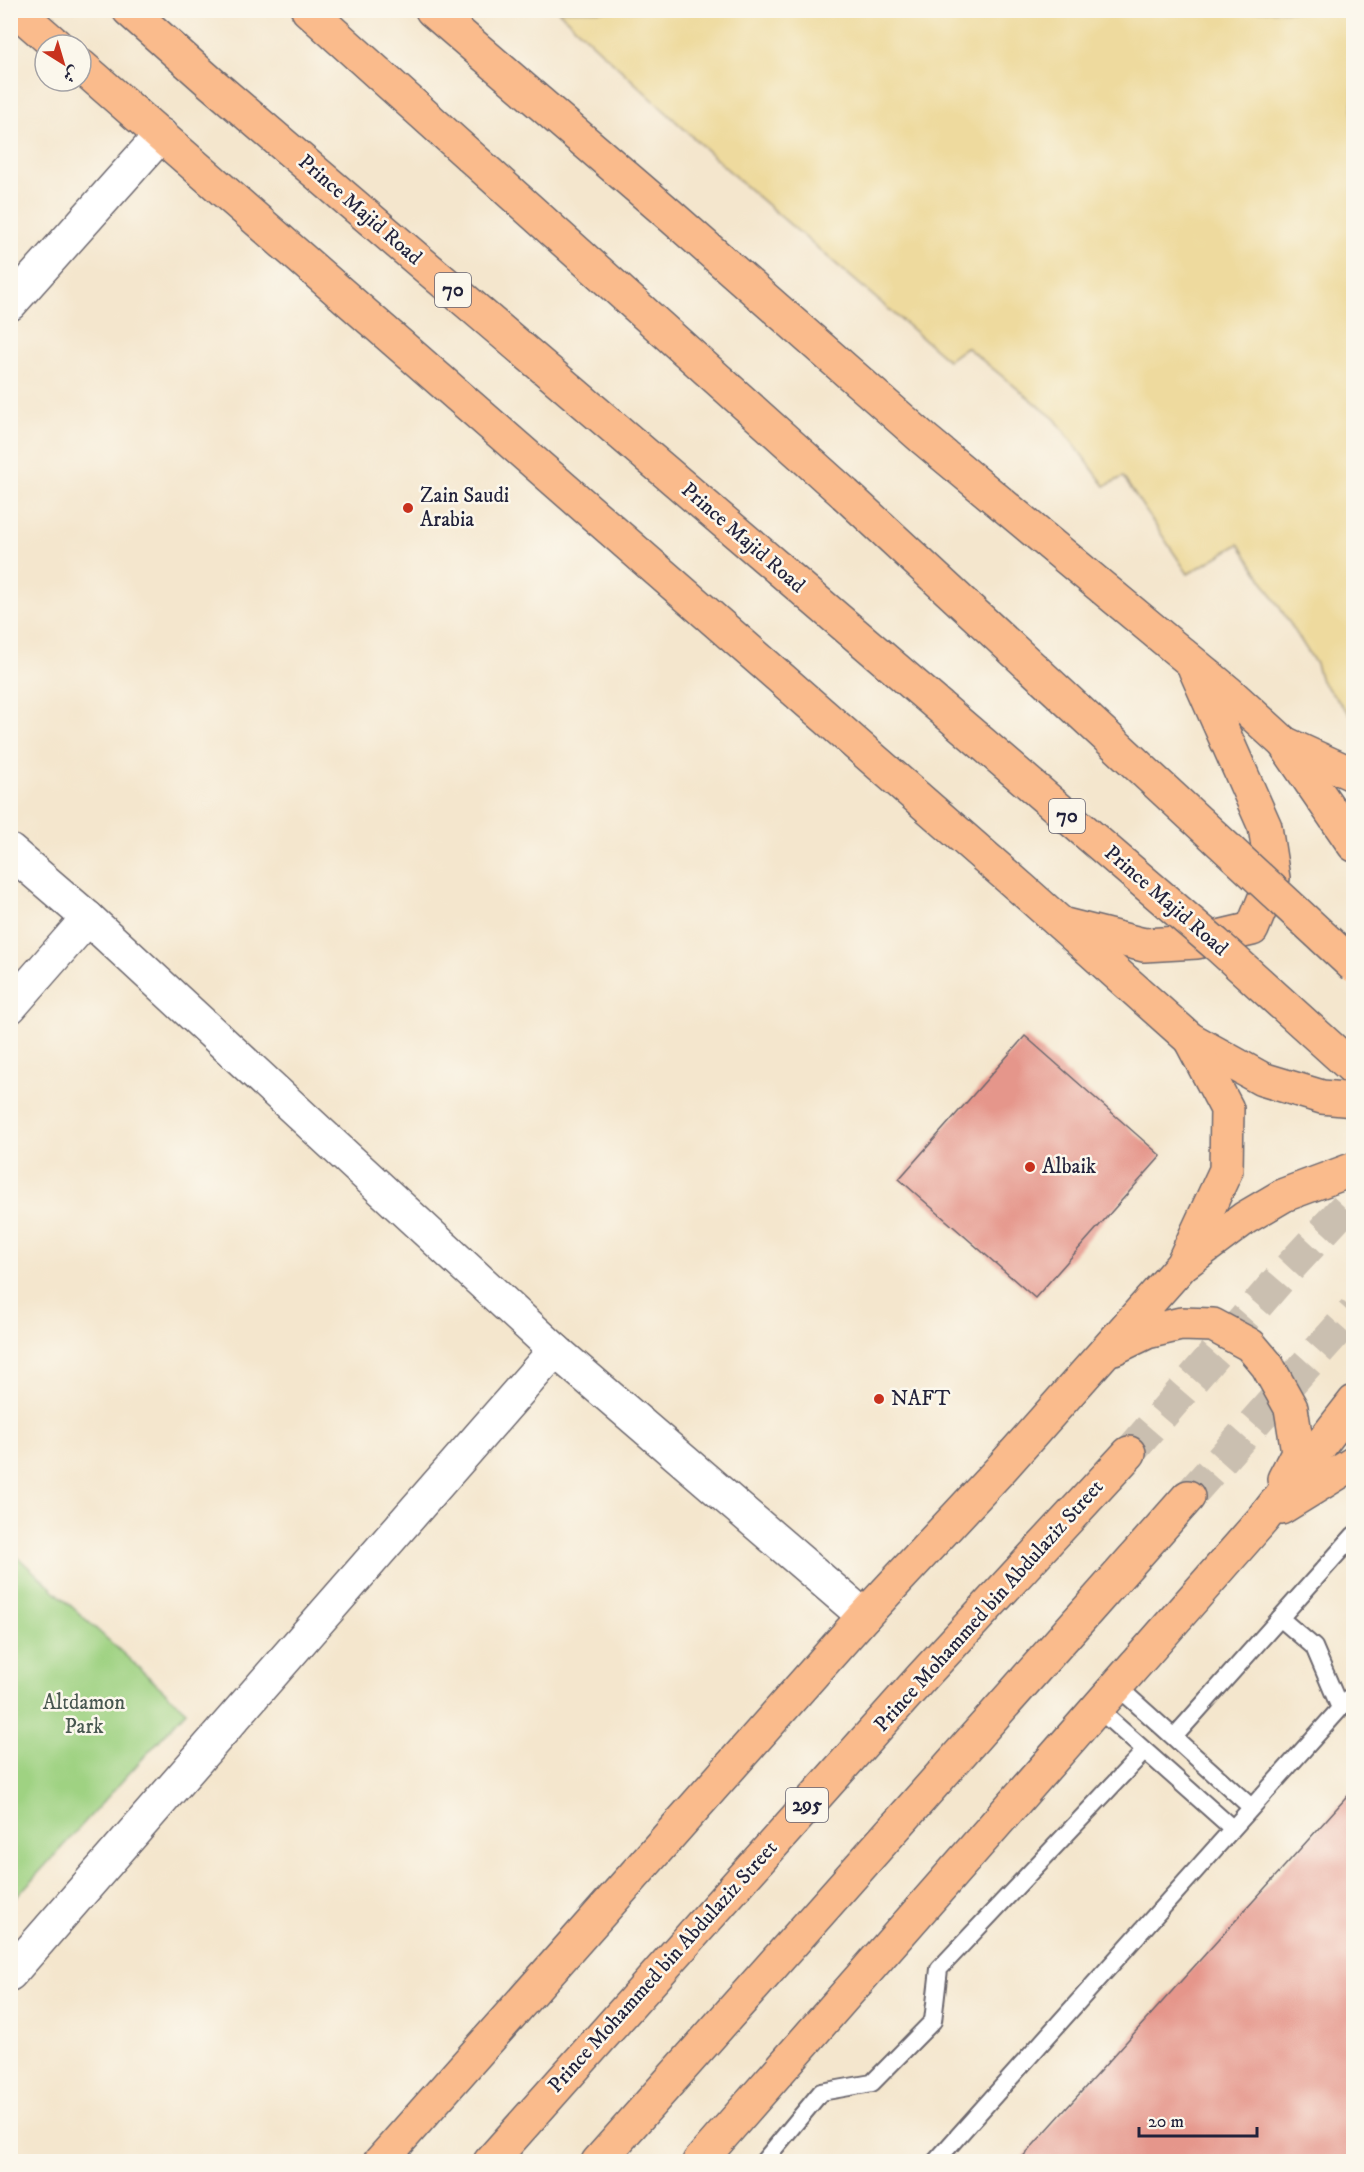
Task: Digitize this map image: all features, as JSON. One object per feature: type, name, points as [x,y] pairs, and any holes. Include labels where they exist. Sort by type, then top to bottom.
[{"type":"main road","points":[[16,10],[42,33]]},
{"type":"main road","points":[[45,10],[66,33]]},
{"type":"main road","name":"Prince Majid Road","points":[[129,10],[219,90],[1216,944],[1353,1069]]},
{"type":"main road","points":[[308,10],[845,494],[1353,966]]},
{"type":"main road","points":[[432,10],[663,209],[924,439],[1191,662],[1284,743],[1353,845]]},
{"type":"main road","points":[[93,62],[161,135]]},
{"type":"main road","points":[[93,76],[1190,1039],[1262,1079],[1322,1097],[1353,1100]]},
{"type":"main road","points":[[1060,924],[1144,945],[1197,942],[1252,928],[1273,878],[1265,827],[1191,662]]},
{"type":"main road","points":[[1284,743],[1353,775]]},
{"type":"main road","points":[[1182,1265],[1226,1170],[1227,1109],[1190,1039]]},
{"type":"main road","points":[[380,2162],[864,1616],[1000,1470],[1182,1265],[1245,1218],[1284,1195],[1353,1169]]},
{"type":"main road","points":[[1105,1352],[1147,1332],[1181,1323],[1213,1325],[1250,1345],[1267,1365],[1290,1408],[1298,1452],[1264,1518]]},
{"type":"main road","points":[[699,2162],[1264,1518],[1353,1402]]},
{"type":"main road","name":"Prince Mohammed bin Abdulaziz Street","points":[[490,2162],[922,1677],[1129,1453]]},
{"type":"main road","points":[[1264,1518],[1353,1463]]},
{"type":"main road","points":[[598,2162],[1188,1497]]},
{"type":"street","points":[[10,304],[161,135]]},
{"type":"street","points":[[10,851],[88,918],[555,1350],[864,1616]]},
{"type":"street","points":[[10,1008],[88,918]]},
{"type":"street","points":[[10,1974],[555,1350]]},
{"type":"lane","points":[[1174,1737],[1353,1535]]},
{"type":"lane","points":[[1280,1618],[1314,1647],[1340,1708]]},
{"type":"lane","points":[[935,2162],[1353,1693]]},
{"type":"lane","points":[[1108,1698],[1174,1737],[1251,1807]]},
{"type":"lane","points":[[1108,1698],[1232,1828]]},
{"type":"lane","points":[[763,2162],[821,2092],[872,2083],[933,2021],[939,1969],[1140,1756]]},
{"type":"green space","name":"Altdamon Park","points":[[11,1551],[186,1711],[10,1903]]},
{"type":"sand","points":[[558,11],[1353,11],[1353,718],[1321,681],[1316,664],[1239,544],[1188,574],[1123,477],[1105,486],[1055,419],[966,347],[948,360],[744,185]]},
{"type":"building","name":"Albaik","points":[[1025,1036],[1161,1156],[1035,1298],[899,1179]]},
{"type":"building","points":[[1354,1789],[1354,2162],[1018,2162]]},
{"type":"tunnel","points":[[1129,1453],[1289,1268],[1354,1198]]},
{"type":"tunnel","points":[[1188,1497],[1354,1311]]},
{"type":"place","name":"Zain Saudi Arabia","points":[[408,508]]},
{"type":"place","name":"Albaik","points":[[1030,1167]]},
{"type":"place","name":"NAFT","points":[[879,1399]]}]
